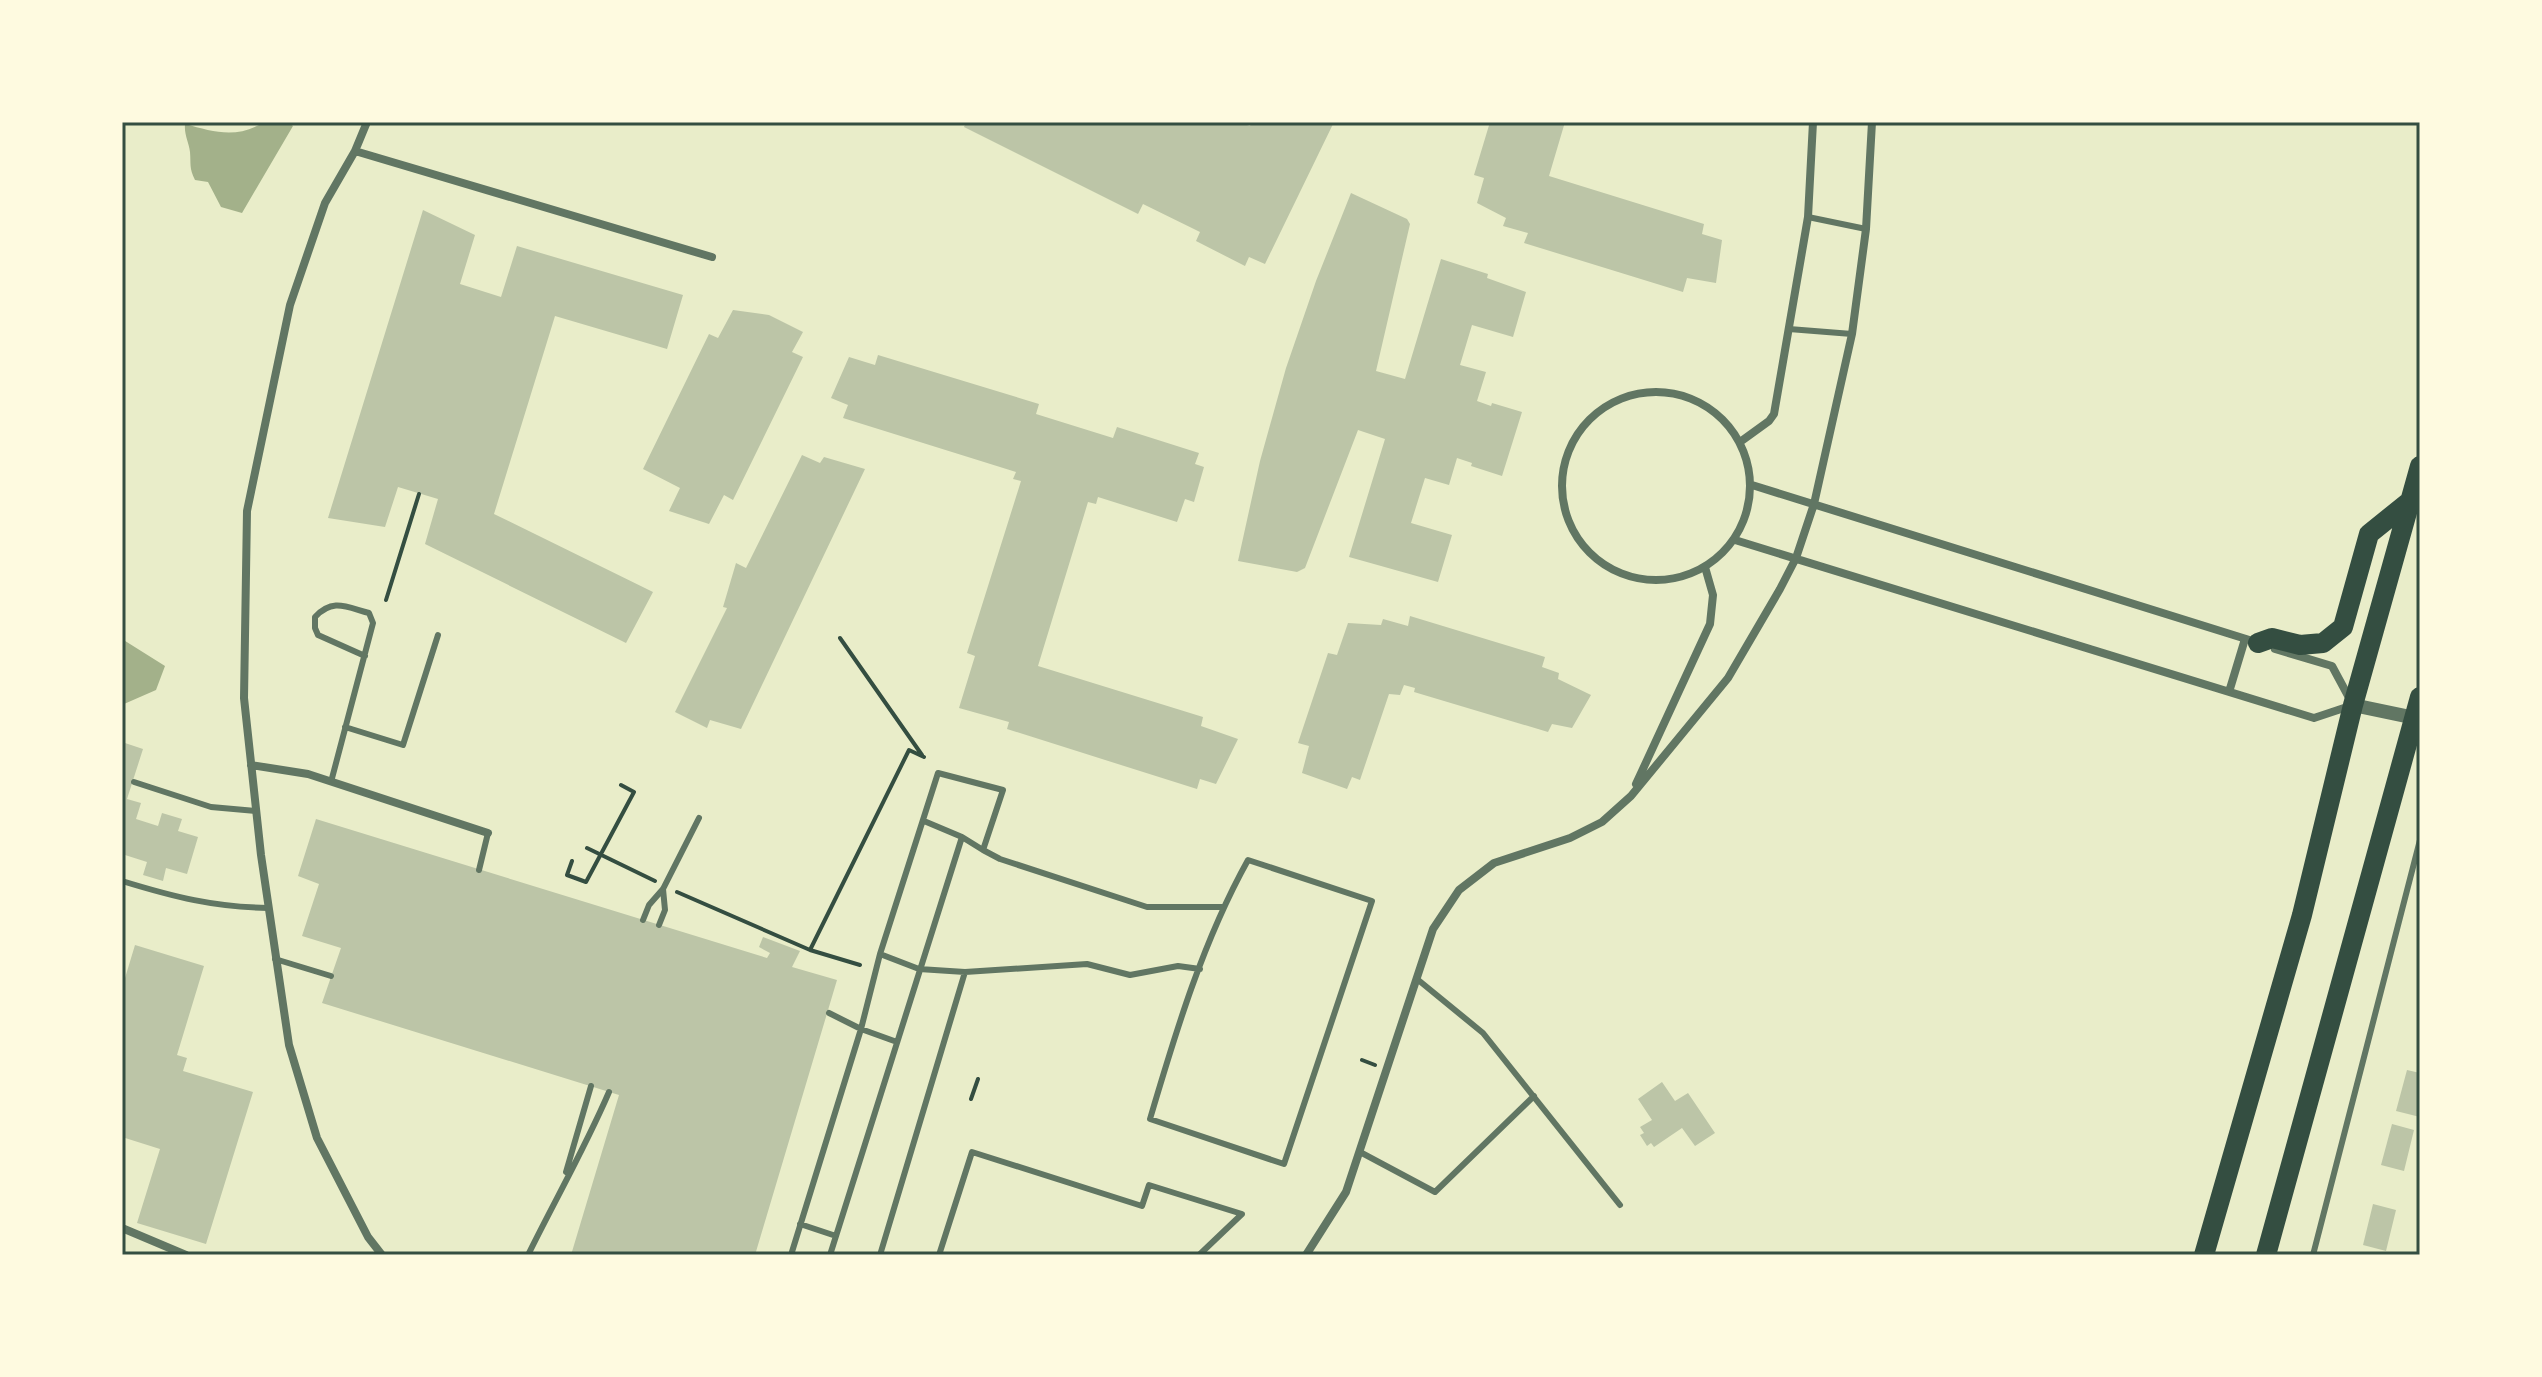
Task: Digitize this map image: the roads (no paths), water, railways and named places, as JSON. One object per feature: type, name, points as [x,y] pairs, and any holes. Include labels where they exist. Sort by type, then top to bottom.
[{"type":"main road","points":[[2204,1255],[2302,915],[2353,705],[2420,466]]},
{"type":"main road","points":[[2251,641],[2272,638],[2300,645],[2323,643],[2343,627],[2369,534],[2410,501]]},
{"type":"main road","points":[[2266,1255],[2418,711]]},
{"type":"street","points":[[367,122],[355,151],[325,203],[290,305],[247,511],[244,698],[268,908],[289,1045],[317,1138],[368,1237],[382,1255]]},
{"type":"street","points":[[1740,442],[1774,414],[1808,217],[1813,122]]},
{"type":"street","points":[[1306,1255],[1346,1192],[1433,929],[1459,890],[1494,863],[1570,838],[1602,822],[1631,796],[1728,678],[1796,558],[1814,504],[1852,334],[1866,229],[1872,122]]},
{"type":"street","points":[[355,151],[712,257]]},
{"type":"street","points":[[1653,393],[1678,396],[1704,407],[1721,419],[1740,442],[1750,465],[1752,485],[1747,513],[1727,550],[1705,567],[1660,577],[1628,573],[1599,559],[1578,537],[1560,497],[1560,467],[1573,436],[1593,416],[1619,401],[1653,393]]},
{"type":"street","points":[[1752,485],[2332,666],[2353,705]]},
{"type":"street","points":[[1735,540],[2314,718],[2353,705],[2418,711]]},
{"type":"street","points":[[1631,796],[1710,624],[1713,595],[1705,567]]},
{"type":"street","points":[[2229,692],[2251,641]]},
{"type":"street","points":[[251,765],[308,774],[488,833]]},
{"type":"street","points":[[122,1228],[186,1255]]},
{"type":"lane","points":[[1808,217],[1866,229]]},
{"type":"lane","points":[[1789,329],[1852,334]]},
{"type":"lane","points":[[331,782],[365,656],[373,623],[369,613],[339,604],[324,607],[315,617],[318,635],[365,656]]},
{"type":"lane","points":[[345,727],[403,745],[438,635]]},
{"type":"lane","points":[[791,1255],[861,1029],[880,954],[938,773],[1003,790],[983,850]]},
{"type":"lane","points":[[134,782],[211,807],[256,811]]},
{"type":"lane","points":[[643,920],[649,905],[663,889],[699,818]]},
{"type":"lane","points":[[924,821],[962,837],[1000,859],[1147,907],[1222,907]]},
{"type":"lane","points":[[479,870],[488,833]]},
{"type":"lane","points":[[830,1255],[962,837]]},
{"type":"lane","points":[[2313,1255],[2420,840]]},
{"type":"lane","points":[[1248,860],[1372,901],[1284,1164],[1150,1119],[1200,969],[1222,907],[1248,860]]},
{"type":"lane","points":[[122,881],[178,898],[228,907],[268,908]]},
{"type":"lane","points":[[659,925],[665,910],[663,889]]},
{"type":"lane","points":[[880,954],[919,969],[965,972],[1087,964],[1130,975],[1178,966],[1200,969]]},
{"type":"lane","points":[[275,959],[331,976]]},
{"type":"lane","points":[[880,1255],[965,972]]},
{"type":"lane","points":[[1417,979],[1483,1033],[1620,1205]]},
{"type":"lane","points":[[829,1013],[897,1042]]},
{"type":"lane","points":[[565,1180],[591,1086]]},
{"type":"lane","points":[[528,1255],[565,1180],[586,1146],[609,1092]]},
{"type":"lane","points":[[1360,1152],[1435,1192],[1534,1096]]},
{"type":"lane","points":[[939,1255],[972,1152],[1142,1206],[1149,1185],[1242,1214],[1199,1255]]},
{"type":"lane","points":[[800,1224],[836,1236]]}]
